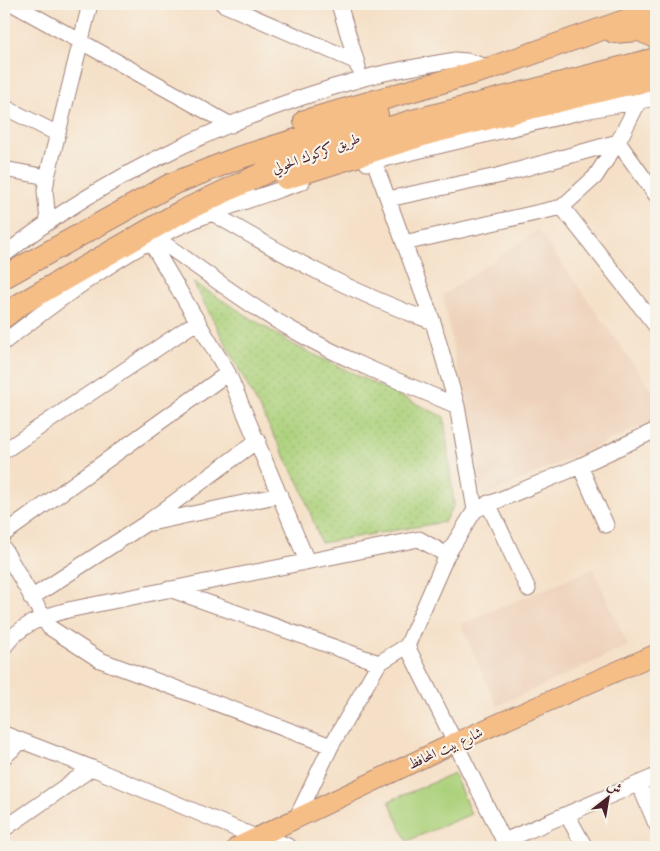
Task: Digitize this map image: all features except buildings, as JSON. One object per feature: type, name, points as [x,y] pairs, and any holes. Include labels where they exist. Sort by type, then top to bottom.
[{"type":"highway","points":[[170,185],[193,164],[256,138],[343,108],[491,68],[653,11]]},
{"type":"highway","points":[[565,42],[639,30],[656,37]]},
{"type":"highway","name":"طريق كركوك الحولي","points":[[4,317],[19,305],[181,212],[320,140],[480,88],[656,45]]},
{"type":"highway","points":[[181,212],[217,204],[310,169],[365,152],[583,103],[644,74],[656,61]]},
{"type":"highway","name":"طريق كركوك الحولي","points":[[4,277],[170,185],[238,158],[428,117],[656,61]]},
{"type":"highway","points":[[619,86],[656,79]]},
{"type":"main road","name":"شارع بيت المحافظ","points":[[237,847],[258,840],[296,819],[454,743],[656,654]]},
{"type":"street","points":[[13,4],[81,40],[231,125]]},
{"type":"street","points":[[48,221],[45,191],[47,177],[90,4]]},
{"type":"street","points":[[223,4],[357,62]]},
{"type":"street","points":[[339,4],[362,78]]},
{"type":"street","points":[[4,256],[48,221],[124,177],[231,125],[362,78],[454,60],[467,61],[491,68]]},
{"type":"street","points":[[4,342],[52,304],[153,240],[214,214],[314,178],[583,103],[656,98]]},
{"type":"street","points":[[404,243],[562,207],[595,177],[618,142],[639,100]]},
{"type":"street","points":[[4,107],[58,134]]},
{"type":"street","points":[[618,142],[656,195]]},
{"type":"street","points":[[388,199],[497,176],[618,142]]},
{"type":"street","points":[[374,161],[433,322],[457,406],[481,506],[528,589]]},
{"type":"street","points":[[4,168],[47,177]]},
{"type":"street","points":[[562,207],[656,326]]},
{"type":"street","points":[[214,214],[338,284],[377,302],[433,322]]},
{"type":"street","points":[[153,240],[228,373],[308,561]]},
{"type":"street","points":[[153,240],[297,333],[377,372],[457,406]]},
{"type":"street","points":[[4,451],[198,321]]},
{"type":"street","points":[[4,534],[228,373]]},
{"type":"street","points":[[296,819],[331,746],[379,663],[407,646],[447,555],[481,506],[580,466],[656,431]]},
{"type":"street","points":[[31,598],[145,524],[258,440]]},
{"type":"street","points":[[580,466],[606,526]]},
{"type":"street","points":[[145,524],[280,495]]},
{"type":"street","points":[[4,647],[19,629],[42,617],[169,589],[419,539],[447,555]]},
{"type":"street","points":[[4,549],[49,627],[100,660],[331,746]]},
{"type":"street","points":[[169,589],[379,663]]},
{"type":"street","points":[[407,646],[505,844],[656,776]]},
{"type":"street","points":[[4,734],[92,768],[258,840],[290,847]]},
{"type":"street","points":[[4,757],[22,741]]},
{"type":"street","points":[[4,829],[92,768]]},
{"type":"street","points":[[639,784],[656,824]]},
{"type":"street","points":[[567,816],[585,847]]},
{"type":"shaded area","points":[[538,230],[656,396],[656,420],[482,497],[443,295]]},
{"type":"shaded area","points":[[593,569],[628,646],[497,706],[461,624]]},
{"type":"green space","points":[[193,282],[294,345],[444,417],[454,505],[444,522],[321,543],[301,487]]},
{"type":"green space","points":[[454,774],[471,814],[407,841],[389,801]]}]
